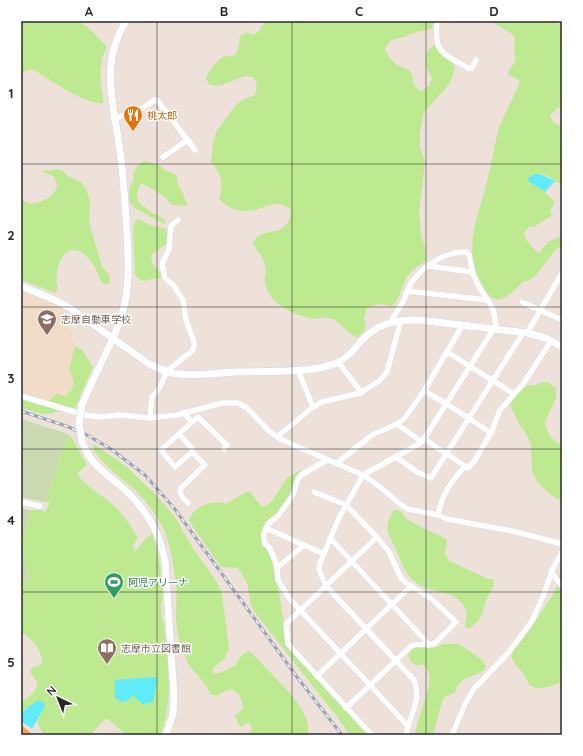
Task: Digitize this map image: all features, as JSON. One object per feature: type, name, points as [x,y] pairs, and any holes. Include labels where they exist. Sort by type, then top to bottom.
[{"type":"highway","points":[[21,731],[26,735]]},
{"type":"street","points":[[126,21],[117,38],[110,66],[110,91],[119,145],[128,253],[127,288],[124,306],[114,340],[82,405],[79,424],[82,441],[87,455],[96,466],[125,490],[146,514],[164,552],[174,696],[173,714],[166,735]]},
{"type":"street","points":[[437,21],[437,39],[439,47],[443,52],[468,68],[472,68],[476,60]]},
{"type":"street","points":[[114,119],[143,108],[156,100],[195,150]]},
{"type":"street","points":[[163,157],[188,140]]},
{"type":"street","points":[[150,418],[152,397],[160,387],[167,371],[194,348],[194,342],[186,320],[183,300],[174,286],[165,278],[162,269],[162,264],[169,249],[171,226],[178,220]]},
{"type":"street","points":[[391,322],[415,277],[428,266],[448,254],[466,252],[478,285],[493,309],[496,325],[423,440],[364,475],[330,538],[319,570],[326,586],[414,680],[417,687],[416,702],[405,734]]},
{"type":"street","points":[[428,266],[472,272]]},
{"type":"street","points":[[396,457],[417,472],[431,478],[562,275]]},
{"type":"street","points":[[21,286],[70,308],[149,364],[167,371],[196,374],[298,370],[328,366],[347,357],[372,331],[391,322],[401,320],[419,320],[525,333],[551,341],[562,347]]},
{"type":"street","points":[[407,291],[487,300]]},
{"type":"street","points":[[522,302],[562,320]]},
{"type":"street","points":[[277,437],[322,402],[362,392],[379,381],[388,372],[401,320]]},
{"type":"street","points":[[337,464],[372,435],[397,424],[404,419],[424,391],[462,326]]},
{"type":"street","points":[[397,424],[468,468],[475,460],[491,433],[500,410],[523,384],[551,341]]},
{"type":"street","points":[[447,352],[494,380],[514,394]]},
{"type":"street","points":[[338,362],[362,392]]},
{"type":"street","points":[[298,370],[314,407]]},
{"type":"street","points":[[424,391],[447,404],[491,433]]},
{"type":"street","points":[[21,396],[85,415],[119,415],[150,418],[177,415],[222,403],[238,403],[246,408],[277,437],[364,475],[408,509],[438,515],[447,519],[517,532],[562,544]]},
{"type":"street","points":[[184,413],[192,422]]},
{"type":"street","points":[[192,452],[175,467],[161,450],[198,417],[227,445],[224,448]]},
{"type":"street","points":[[179,434],[192,448],[192,452],[205,465],[181,488],[180,493],[188,503]]},
{"type":"street","points":[[327,460],[301,475],[298,479],[293,495],[278,516],[266,528],[264,539],[275,560],[278,580],[289,598],[408,726]]},
{"type":"street","points":[[438,515],[440,504],[448,487],[465,466]]},
{"type":"street","points":[[314,492],[346,506],[377,537],[389,552],[401,578],[432,599],[456,622],[435,643],[428,645],[414,644],[411,646],[346,708]]},
{"type":"street","points":[[21,502],[40,506]]},
{"type":"street","points":[[266,528],[324,554]]},
{"type":"street","points":[[372,735],[288,644],[286,624],[377,537]]},
{"type":"street","points":[[330,538],[428,645]]},
{"type":"street","points":[[277,568],[304,545]]},
{"type":"street","points":[[452,735],[465,704],[473,690],[509,652],[532,621],[544,594],[551,572],[562,552]]},
{"type":"street","points":[[551,572],[562,586]]},
{"type":"street","points":[[317,676],[411,586]]},
{"type":"shaded area","name":"志摩自動車学校","points":[[21,291],[57,305],[65,314],[75,346],[69,370],[73,379],[73,388],[65,397],[49,402],[21,393]]},
{"type":"green space","points":[[21,21],[78,21],[90,29],[107,47],[103,55],[101,70],[103,104],[75,95],[32,69],[21,73]]},
{"type":"green space","points":[[266,21],[434,21],[432,28],[392,40],[386,47],[385,51],[397,65],[409,70],[412,74],[414,85],[420,91],[423,91],[429,85],[432,78],[427,69],[425,60],[427,52],[430,48],[435,45],[455,67],[452,78],[446,88],[424,112],[420,132],[420,147],[425,162],[419,212],[421,235],[425,247],[426,261],[415,268],[406,278],[398,297],[391,307],[385,304],[379,304],[367,308],[364,318],[366,327],[358,337],[351,334],[330,318],[311,318],[302,316],[288,310],[271,297],[265,283],[264,262],[253,243],[261,234],[280,229],[285,226],[289,220],[291,210],[280,204],[274,204],[253,210],[239,210],[228,206],[219,199],[221,179],[215,166],[211,162],[213,143],[217,130],[237,104],[244,99],[255,95],[257,83],[253,77],[247,76],[219,85],[209,84],[206,79],[215,63],[224,56],[234,55],[238,51],[240,36],[246,32],[253,35],[257,33]]},
{"type":"green space","points":[[491,21],[550,21],[559,24],[562,23],[562,108],[557,108],[550,116],[554,123],[562,126],[562,185],[546,176],[538,174],[529,177],[529,181],[545,192],[555,202],[550,211],[553,215],[534,227],[530,226],[524,233],[526,240],[538,253],[548,242],[561,236],[562,245],[555,250],[536,275],[528,281],[524,281],[511,294],[501,299],[491,297],[486,291],[478,277],[472,249],[476,221],[498,131],[520,81],[508,74],[516,60],[514,50],[515,38],[512,34]]},
{"type":"green space","points":[[146,161],[161,166],[166,171],[173,173],[177,177],[178,186],[184,194],[183,197],[188,204],[184,206],[172,205],[166,198],[144,184],[140,184],[137,193],[138,202],[165,220],[164,224],[135,208],[130,203],[129,191],[134,180],[133,175],[137,166],[141,162]]},
{"type":"green space","points":[[56,169],[61,170],[68,176],[81,182],[87,191],[90,202],[89,222],[102,267],[108,273],[110,278],[109,283],[105,285],[101,281],[89,259],[78,250],[68,251],[63,256],[57,274],[56,293],[21,280],[21,199],[29,204],[43,201],[51,196],[57,183],[53,176],[43,172],[42,170],[50,171]]},
{"type":"green space","points":[[138,219],[152,226],[165,228],[167,233],[168,238],[166,244],[152,254],[151,258],[152,264],[161,275],[160,278],[142,281],[137,278],[135,273],[133,228]]},
{"type":"green space","points":[[75,346],[82,350],[93,367],[75,408],[72,409],[66,407],[53,413],[44,414],[21,408],[21,398],[40,404],[48,401],[57,393],[65,397],[73,388],[73,379],[69,370]]},
{"type":"green space","points":[[542,382],[547,382],[556,388],[556,398],[545,422],[550,436],[562,445],[562,501],[551,495],[538,483],[532,471],[531,445],[510,405],[513,399],[526,386],[537,385]]},
{"type":"green space","points":[[22,419],[68,434],[45,502],[21,497]]},
{"type":"green space","points":[[68,434],[87,464],[77,474],[90,487],[113,505],[127,521],[138,538],[133,545],[135,552],[146,538],[152,534],[155,543],[161,574],[163,600],[161,603],[162,620],[164,622],[169,679],[169,694],[165,722],[160,735],[126,735],[108,719],[105,719],[90,735],[43,735],[37,721],[40,716],[34,701],[28,709],[21,713],[21,702],[32,694],[37,686],[35,679],[30,672],[31,669],[42,663],[41,654],[36,645],[21,633],[21,575],[29,584],[32,579],[27,571],[22,542],[30,517],[29,510],[41,510],[45,512],[50,502],[45,502]]},
{"type":"green space","points":[[95,445],[127,467],[158,497],[175,517],[192,547],[217,582],[222,594],[229,648],[225,658],[213,668],[213,672],[215,674],[236,665],[240,657],[248,651],[250,652],[287,690],[301,708],[306,717],[308,726],[307,735],[246,735],[252,729],[249,722],[240,727],[235,716],[243,709],[238,693],[228,690],[218,695],[211,694],[189,665],[181,646],[178,632],[175,579],[165,531],[144,499],[99,458],[93,446]]},
{"type":"green space","points":[[301,470],[301,472],[297,475],[294,487],[281,509],[270,521],[264,545],[274,561],[286,637],[285,642],[294,654],[368,735],[350,735],[256,614],[251,606],[247,583],[238,568],[221,567],[189,521],[192,513],[200,507],[213,502],[226,504],[246,492],[250,492],[258,503],[264,507],[271,502],[287,478]]},
{"type":"green space","points":[[21,508],[29,510],[30,517],[22,542],[27,571],[32,579],[30,584],[21,575]]},
{"type":"green space","points":[[395,509],[403,513],[404,517],[409,520],[447,540],[445,553],[448,560],[488,579],[493,579],[493,587],[488,596],[482,614],[469,629],[465,626],[465,607],[457,598],[428,589],[418,584],[405,570],[388,532],[388,522]]},
{"type":"green space","points":[[562,565],[562,682],[546,688],[537,688],[528,683],[524,674],[514,661],[511,652],[538,617],[555,591]]},
{"type":"green space","points":[[442,644],[459,644],[482,660],[486,667],[482,672],[464,679],[457,686],[455,692],[444,698],[433,735],[415,735],[428,687],[429,674],[422,664],[418,666],[411,662],[408,655],[415,646],[434,648]]},
{"type":"water","points":[[535,174],[540,174],[555,181],[545,192],[528,181],[529,177]]},
{"type":"water","points":[[156,677],[157,681],[153,702],[142,704],[133,695],[130,699],[124,702],[115,697],[115,680]]},
{"type":"water","points":[[39,700],[43,702],[45,706],[32,729],[21,721],[21,713],[34,702]]},
{"type":"railway","points":[[21,411],[66,426],[87,435],[111,449],[145,475],[174,508],[297,677],[342,735]]},
{"type":"place","name":"桃太郎","points":[[133,132]]},
{"type":"place","name":"志摩自動車学校","points":[[47,336]]},
{"type":"place","name":"阿児アリーナ","points":[[114,599]]},
{"type":"place","name":"志摩市立図書館","points":[[107,665]]}]
